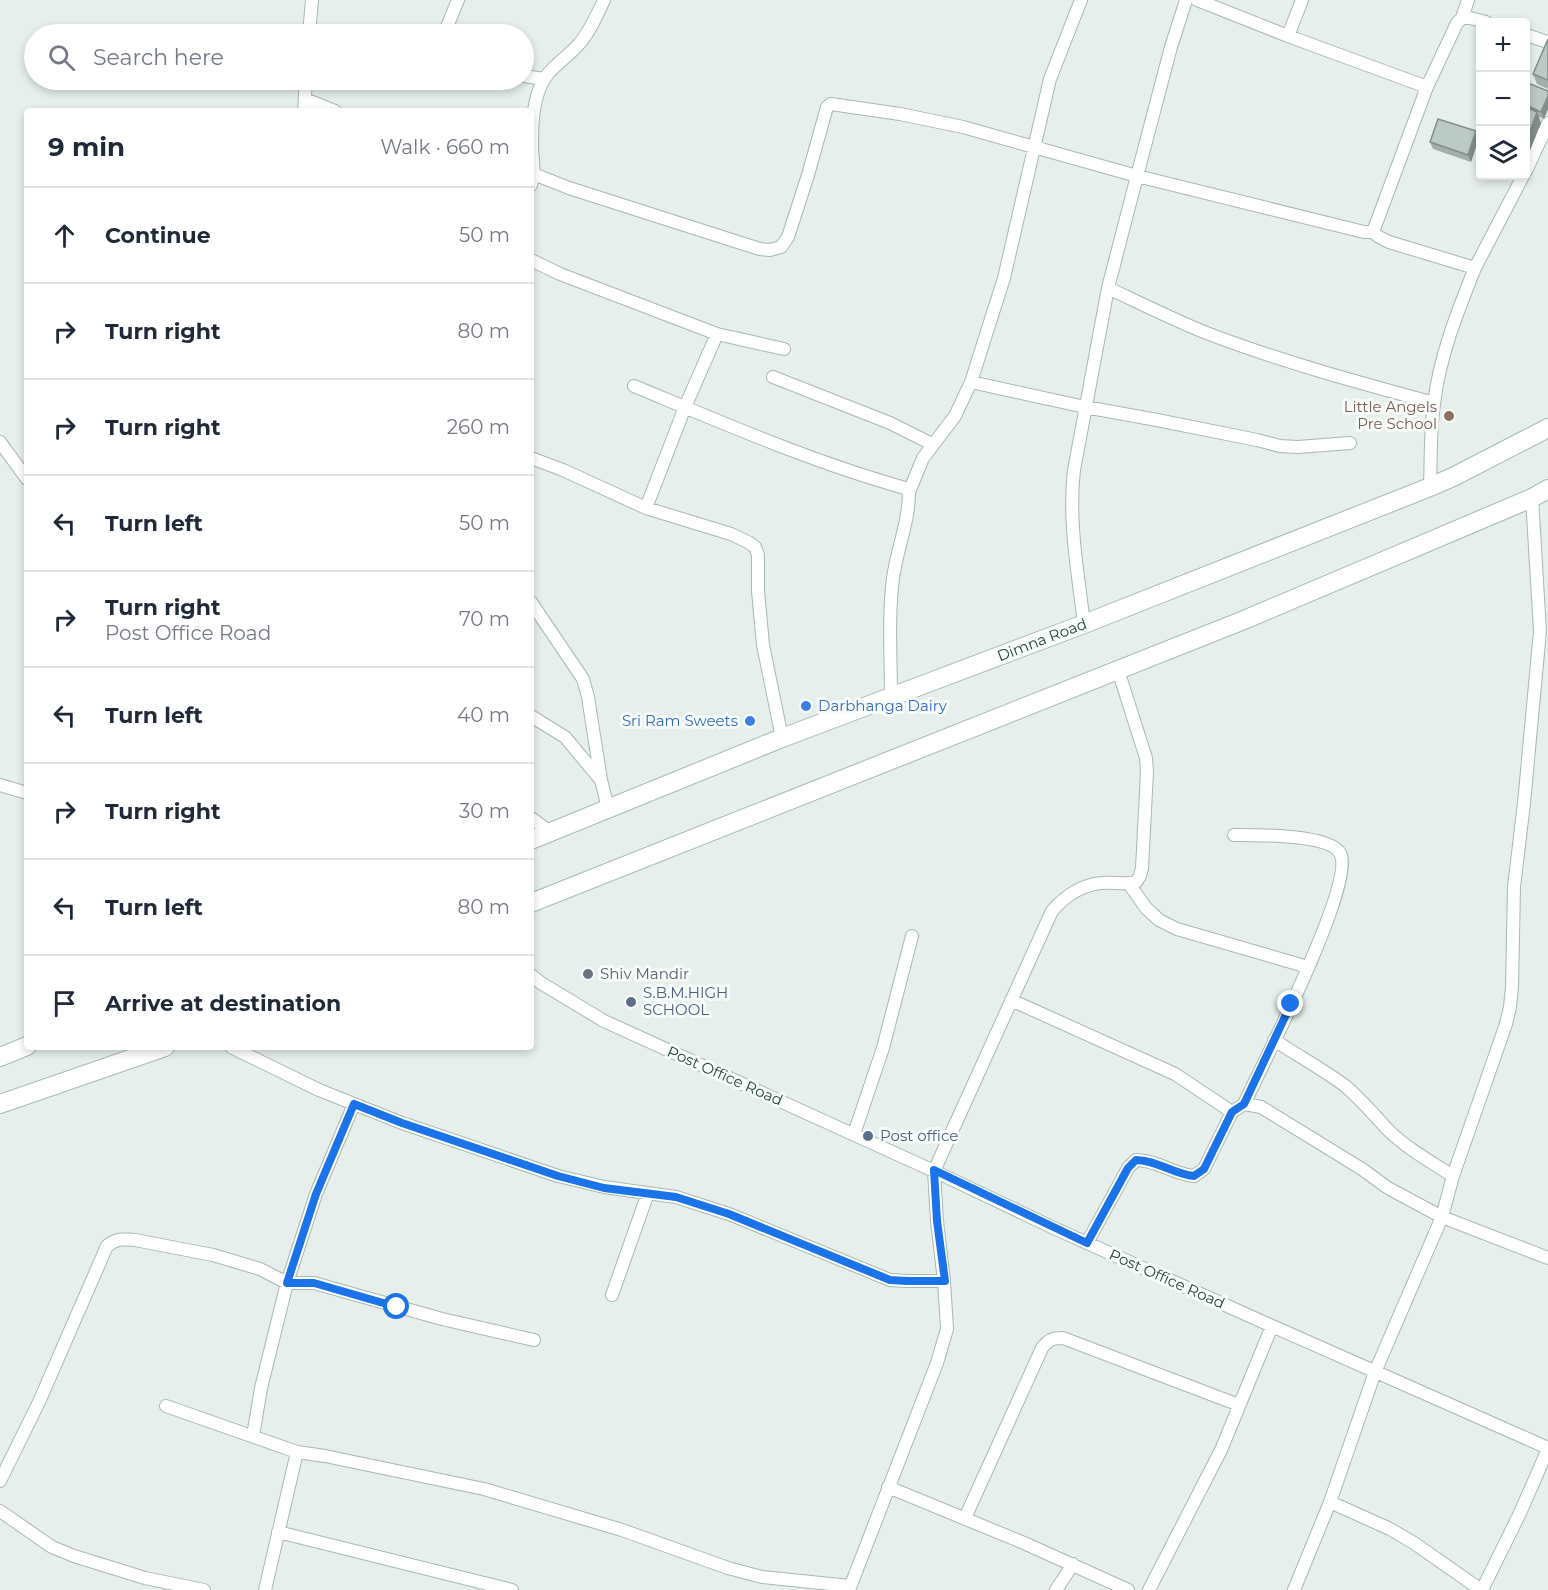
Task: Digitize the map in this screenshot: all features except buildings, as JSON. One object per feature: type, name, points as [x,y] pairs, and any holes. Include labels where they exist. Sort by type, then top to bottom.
[{"type":"street","points":[[310,24],[312,0]]},
{"type":"street","points":[[448,24],[458,0]]},
{"type":"street","points":[[534,116],[538,93],[544,79],[587,33],[604,0]]},
{"type":"street","points":[[891,698],[891,597],[904,536],[909,492],[923,458],[955,416],[971,382],[1004,278],[1050,79],[1081,0]]},
{"type":"street","points":[[1084,624],[1073,525],[1074,470],[1107,288],[1186,0]]},
{"type":"street","points":[[1197,0],[1427,87]]},
{"type":"street","points":[[1288,36],[1302,0]]},
{"type":"street","points":[[1373,232],[1427,87],[1457,22],[1462,18],[1468,0]]},
{"type":"street","points":[[1462,18],[1476,20]]},
{"type":"street","points":[[1530,36],[1548,42]]},
{"type":"street","points":[[534,78],[544,79]]},
{"type":"street","points":[[305,90],[304,105],[320,108]]},
{"type":"street","points":[[534,179],[760,249],[770,250],[781,247],[788,237],[827,107],[831,104],[900,114],[963,127],[1137,176],[1350,229],[1373,232],[1389,242],[1475,268]]},
{"type":"street","points":[[1530,162],[1548,123]]},
{"type":"street","points":[[1430,487],[1434,404],[1443,358],[1475,268],[1521,180]]},
{"type":"street","points":[[534,261],[560,274],[717,334],[784,349]]},
{"type":"street","points":[[1107,288],[1204,332],[1310,368],[1434,404]]},
{"type":"street","points":[[646,508],[685,407],[717,334]]},
{"type":"street","points":[[773,377],[890,423],[932,444]]},
{"type":"street","points":[[971,382],[1280,446],[1350,444]]},
{"type":"street","points":[[634,386],[829,464],[905,488],[909,492]]},
{"type":"street","name":"Dimna Road","points":[[534,839],[782,738],[1084,624],[1430,487],[1548,428]]},
{"type":"street","points":[[0,442],[24,475]]},
{"type":"street","points":[[534,459],[646,508],[731,534],[755,547],[758,555],[758,591],[763,645],[782,738]]},
{"type":"street","points":[[534,902],[1244,620],[1532,498],[1548,489]]},
{"type":"street","points":[[1294,1590],[1330,1502],[1375,1372],[1442,1217],[1510,1007],[1514,887],[1534,692],[1544,631],[1532,498]]},
{"type":"street","points":[[534,606],[583,679],[608,808]]},
{"type":"street","points":[[166,1406],[297,1452],[484,1489],[622,1530],[728,1568],[762,1576],[849,1588],[937,1363],[947,1329],[945,1281],[937,1221],[934,1170],[1052,911],[1062,899],[1094,884],[1129,884],[1136,882],[1140,876],[1146,758],[1118,670]]},
{"type":"street","points":[[1534,692],[1548,693]]},
{"type":"street","points":[[534,718],[565,737],[601,780]]},
{"type":"street","points":[[0,785],[24,792]]},
{"type":"street","points":[[534,820],[550,832]]},
{"type":"street","points":[[1087,1243],[1128,1168],[1136,1160],[1148,1160],[1181,1175],[1194,1176],[1204,1169],[1232,1112],[1244,1104],[1317,950],[1342,873],[1340,852],[1330,845],[1311,840],[1268,834],[1234,835]]},
{"type":"street","points":[[1129,884],[1146,908],[1159,920],[1177,929],[1308,967]]},
{"type":"street","points":[[854,1134],[883,1048],[912,936]]},
{"type":"street","name":"Post Office Road","points":[[534,977],[604,1021],[934,1170],[1087,1243],[1548,1448]]},
{"type":"street","points":[[1011,1000],[1175,1074],[1232,1112]]},
{"type":"street","points":[[1274,1040],[1342,1084],[1416,1154],[1454,1176]]},
{"type":"street","points":[[0,1057],[24,1047]]},
{"type":"street","points":[[0,1104],[156,1050]]},
{"type":"street","points":[[237,1050],[318,1090],[402,1123],[558,1176],[604,1188],[676,1197],[729,1214],[890,1280],[945,1281]]},
{"type":"street","points":[[253,1436],[261,1388],[287,1283],[316,1194],[354,1104]]},
{"type":"street","points":[[1244,1104],[1261,1107],[1362,1169],[1388,1188],[1442,1217],[1548,1258]]},
{"type":"street","points":[[612,1295],[648,1193]]},
{"type":"street","points":[[0,1481],[39,1402],[106,1246],[114,1240],[135,1240],[213,1255],[261,1269],[287,1283],[314,1283],[425,1315],[534,1340]]},
{"type":"street","points":[[1149,1590],[1221,1450],[1272,1326]]},
{"type":"street","points":[[965,1518],[1042,1348],[1053,1338],[1064,1338],[1239,1406]]},
{"type":"street","points":[[1330,1502],[1398,1533],[1482,1590],[1520,1513],[1548,1448]]},
{"type":"street","points":[[265,1590],[297,1452]]},
{"type":"street","points":[[888,1487],[1073,1564],[1128,1590]]},
{"type":"street","points":[[0,1511],[52,1547],[74,1556],[145,1578],[204,1590]]},
{"type":"street","points":[[278,1532],[512,1590]]},
{"type":"street","points":[[1056,1590],[1073,1564]]},
{"type":"place","name":"Little Angels Pre School","points":[[1449,416]]},
{"type":"place","name":"Darbhanga Dairy","points":[[806,706]]},
{"type":"place","name":"Sri Ram Sweets","points":[[750,721]]},
{"type":"place","name":"Shiv Mandir","points":[[588,974]]},
{"type":"place","name":"S.B.M.HIGH SCHOOL","points":[[631,1002]]},
{"type":"place","name":"Post office","points":[[868,1136]]},
{"type":"route","points":[[397,1307],[314,1283],[287,1283],[316,1194],[354,1104],[402,1123],[558,1176],[604,1188],[676,1197],[729,1214],[890,1280],[945,1281],[937,1221],[934,1170],[1087,1243],[1128,1168],[1136,1160],[1148,1160],[1181,1175],[1194,1176],[1204,1169],[1232,1112],[1244,1104],[1291,1004]]}]
